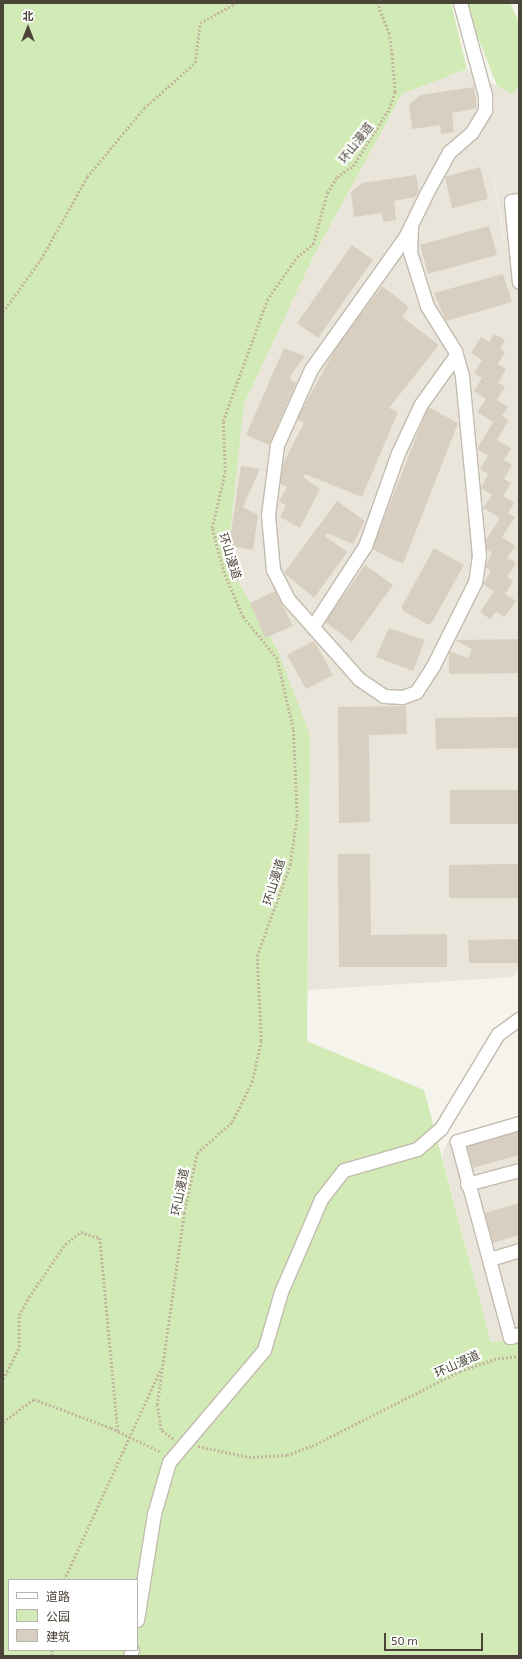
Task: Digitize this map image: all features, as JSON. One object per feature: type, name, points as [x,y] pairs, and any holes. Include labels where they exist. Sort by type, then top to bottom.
[{"type":"street","points":[[411,225],[410,252],[427,306],[456,355],[467,417],[479,555],[475,582],[433,666],[416,692],[402,697],[384,696],[359,679],[288,599],[273,570],[268,515],[277,445],[312,369],[411,225],[449,152],[472,132],[485,110],[485,95],[460,3]]},
{"type":"street","points":[[519,200],[511,200],[519,282]]},
{"type":"street","points":[[313,626],[365,546],[398,453],[421,404],[456,355]]},
{"type":"street","points":[[138,1614],[154,1514],[173,1456],[182,1443],[264,1350],[281,1292],[321,1199],[344,1170],[417,1149],[441,1128],[498,1034],[519,1019]]},
{"type":"street","points":[[519,1123],[457,1141],[467,1184],[490,1259],[510,1337],[519,1334]]},
{"type":"street","points":[[467,1184],[519,1170]]},
{"type":"street","points":[[490,1259],[519,1250]]},
{"type":"path","points":[[3,312],[40,259],[88,178],[144,108],[195,63],[200,23],[236,3]]},
{"type":"path","name":"环山漫道","points":[[377,3],[389,34],[392,55],[395,92],[390,109],[353,166],[337,178],[327,194],[314,244],[297,256],[267,300],[223,421],[225,472],[212,528],[224,573],[243,617],[278,659],[293,729],[297,816],[290,865],[257,956],[261,1041],[257,1063],[232,1122],[198,1153],[176,1261],[163,1363],[158,1422],[166,1435],[182,1443],[249,1457],[287,1455],[312,1446],[471,1366],[519,1356]]},
{"type":"path","points":[[3,1379],[19,1347],[19,1315],[29,1297],[65,1244],[82,1232],[100,1238],[118,1431]]},
{"type":"path","points":[[64,1579],[163,1363]]},
{"type":"path","points":[[3,1422],[34,1399],[118,1431],[173,1456]]},
{"type":"shaded area","points":[[467,69],[513,95],[519,85],[519,970],[513,977],[308,990],[310,735],[227,562],[244,404],[315,253],[402,94]],"holes":[[[492,165],[505,240],[504,240]]]},
{"type":"shaded area","points":[[519,1118],[519,1339],[491,1342],[442,1155],[448,1141]]},
{"type":"green space","points":[[3,3],[451,3],[467,69],[402,94],[315,253],[244,404],[227,562],[278,651],[310,735],[307,1041],[424,1090],[491,1342],[519,1339],[519,1656],[3,1656]]},
{"type":"green space","points":[[468,3],[510,3],[519,22],[519,85],[513,95],[497,86],[474,27]]},
{"type":"building","points":[[474,87],[477,108],[452,113],[454,132],[441,134],[440,125],[412,129],[409,105],[420,95]]},
{"type":"building","points":[[480,167],[488,199],[452,208],[445,177]]},
{"type":"building","points":[[416,175],[419,191],[415,197],[394,201],[396,220],[383,222],[382,213],[354,217],[351,192],[362,183]]},
{"type":"building","points":[[489,226],[497,255],[428,274],[420,245]]},
{"type":"building","points":[[352,245],[373,260],[318,338],[297,323]]},
{"type":"building","points":[[503,274],[512,302],[446,321],[434,293]]},
{"type":"building","points":[[382,286],[409,307],[402,317],[439,345],[389,408],[398,412],[362,497],[305,474],[303,477],[320,489],[300,528],[280,517],[286,505],[279,502],[287,487],[280,484],[283,464],[304,423],[297,419],[337,346]]},
{"type":"building","points":[[494,334],[505,340],[500,349],[505,352],[498,364],[506,369],[498,383],[505,387],[497,400],[508,407],[502,416],[509,420],[497,440],[511,448],[504,460],[512,465],[504,479],[511,483],[503,496],[514,503],[508,513],[515,517],[502,537],[515,546],[507,558],[516,563],[507,577],[513,581],[505,594],[516,601],[504,617],[496,612],[490,619],[480,612],[494,592],[483,584],[491,571],[485,567],[492,553],[486,549],[486,540],[500,518],[483,508],[492,495],[481,488],[488,474],[480,469],[488,456],[477,449],[493,422],[477,412],[486,399],[474,391],[482,378],[474,373],[482,360],[471,353],[481,337],[489,342]]},
{"type":"building","points":[[284,348],[305,356],[289,378],[296,383],[269,445],[246,435]]},
{"type":"building","points":[[428,407],[458,423],[403,564],[372,549]]},
{"type":"building","points":[[241,466],[260,469],[243,507],[258,515],[253,550],[229,546]]},
{"type":"building","points":[[337,501],[365,521],[353,544],[327,533],[325,536],[347,552],[314,598],[284,573]]},
{"type":"building","points":[[434,548],[464,565],[431,624],[427,624],[402,610],[402,606]]},
{"type":"building","points":[[365,565],[393,585],[352,642],[325,622]]},
{"type":"building","points":[[275,591],[293,626],[265,638],[250,603]]},
{"type":"building","points":[[389,628],[425,640],[413,671],[376,657]]},
{"type":"building","points":[[519,639],[519,673],[449,674],[449,651],[468,658],[472,649],[455,640]]},
{"type":"building","points":[[314,641],[333,675],[306,689],[287,655]]},
{"type":"building","points":[[406,706],[407,734],[369,735],[370,822],[339,823],[338,707]]},
{"type":"building","points":[[518,717],[519,748],[436,749],[435,718]]},
{"type":"building","points":[[450,790],[518,790],[518,824],[450,824]]},
{"type":"building","points":[[338,854],[370,854],[371,935],[447,934],[447,967],[339,967]]},
{"type":"building","points":[[518,864],[518,898],[449,898],[449,865]]},
{"type":"building","points":[[519,939],[519,963],[469,963],[468,940]]},
{"type":"building","points":[[519,1131],[519,1155],[473,1168],[467,1146]]},
{"type":"building","points":[[519,1203],[519,1235],[493,1243],[485,1213]]}]
